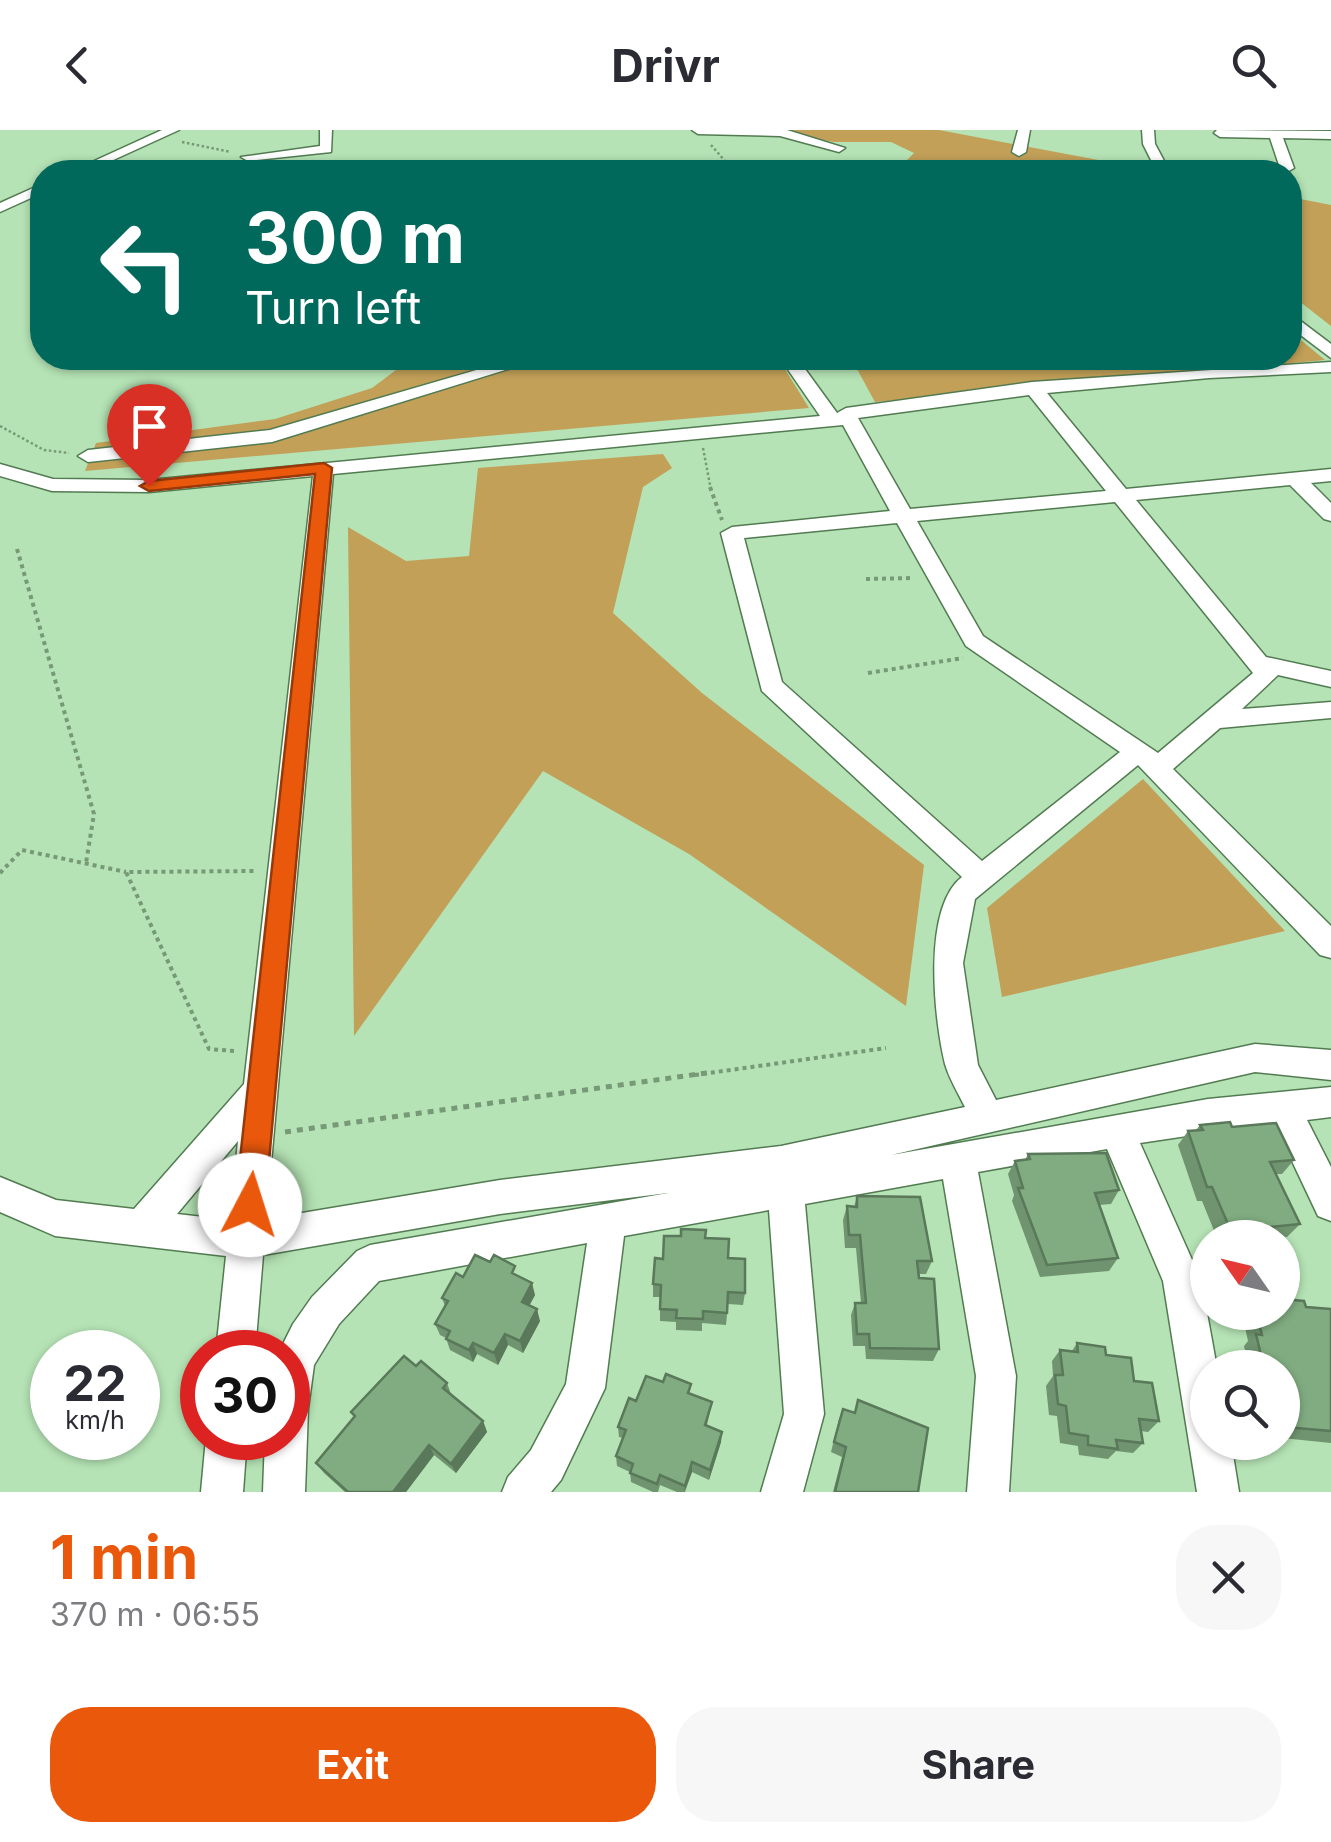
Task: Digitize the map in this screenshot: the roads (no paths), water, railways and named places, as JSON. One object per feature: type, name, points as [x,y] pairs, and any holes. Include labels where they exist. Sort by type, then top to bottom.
[{"type":"street","points":[[105,160],[173,130]]},
{"type":"street","points":[[248,157],[326,149],[326,130]]},
{"type":"street","points":[[698,130],[780,132],[839,148]]},
{"type":"street","points":[[1019,152],[1024,130]]},
{"type":"street","points":[[1148,130],[1149,144],[1158,160]]},
{"type":"street","points":[[1274,130],[1284,160]]},
{"type":"street","points":[[1220,133],[1274,130],[1329,136]]},
{"type":"street","points":[[0,208],[30,194]]},
{"type":"street","points":[[1302,328],[1331,352]]},
{"type":"street","points":[[1302,367],[1331,366]]},
{"type":"street","points":[[88,456],[272,436],[495,370]]},
{"type":"street","points":[[798,370],[841,420],[904,518],[974,641],[1147,760],[1331,946]]},
{"type":"street","points":[[0,470],[52,485],[149,486],[841,420],[846,414],[1032,387],[1228,370]]},
{"type":"street","points":[[987,1118],[962,1065],[948,963],[961,894],[1147,760],[1213,720],[1267,674],[1032,387]]},
{"type":"street","points":[[238,1330],[324,468]]},
{"type":"street","points":[[980,878],[771,685],[732,533],[1331,475]]},
{"type":"street","points":[[1296,479],[1331,515]]},
{"type":"street","points":[[1258,663],[1331,679]]},
{"type":"street","points":[[1213,720],[1331,710]]},
{"type":"street","points":[[0,1194],[55,1218],[247,1240],[500,1197],[781,1163],[1255,1058],[1331,1064]]},
{"type":"street","points":[[142,1228],[260,1090]]},
{"type":"street","points":[[284,1492],[293,1367],[304,1344],[345,1289],[370,1264],[1208,1115],[1331,1102]]},
{"type":"street","points":[[1283,1107],[1331,1204]]},
{"type":"street","points":[[1118,1131],[1182,1280],[1194,1350]]},
{"type":"street","points":[[958,1160],[996,1376],[988,1492]]},
{"type":"street","points":[[782,1492],[804,1414],[786,1190]]},
{"type":"street","points":[[523,1492],[546,1465],[585,1388],[608,1222]]},
{"type":"street","points":[[222,1492],[225,1460]]},
{"type":"street","points":[[1213,1460],[1218,1492]]}]
